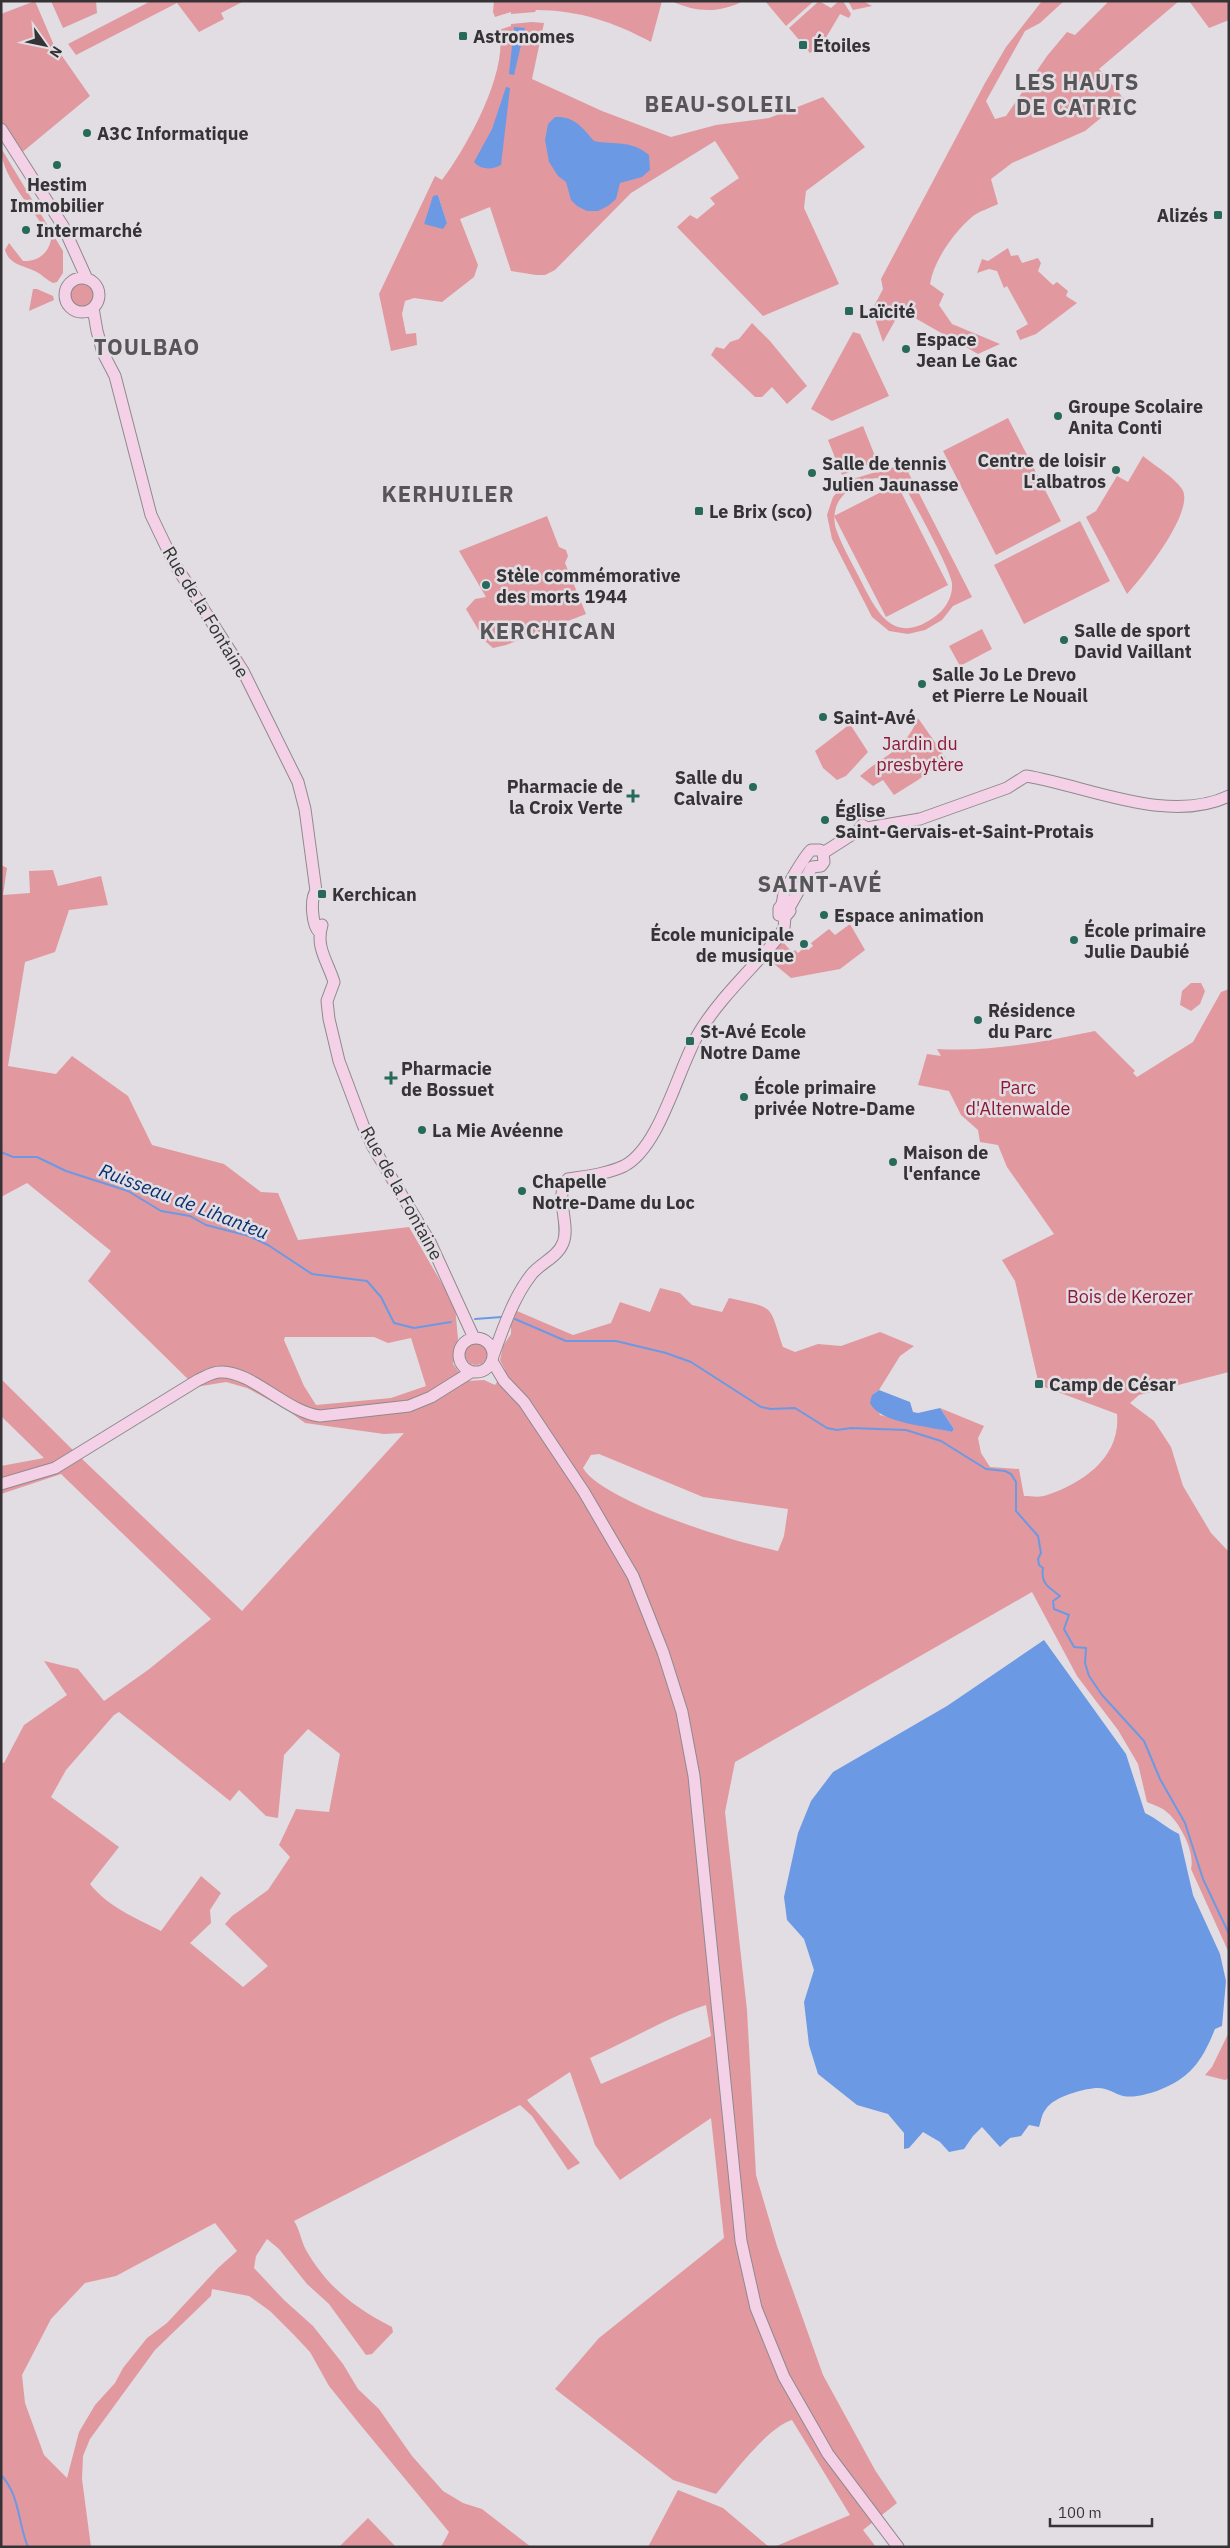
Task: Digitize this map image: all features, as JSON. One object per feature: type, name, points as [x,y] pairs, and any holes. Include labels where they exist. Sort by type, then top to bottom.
[{"type":"main road","points":[[1,129],[63,226],[78,258],[87,278],[98,289],[99,298],[93,308],[80,312],[71,309],[66,301],[65,291],[72,282],[77,270],[78,258]]},
{"type":"main road","points":[[72,282],[87,278]]},
{"type":"main road","name":"Rue de la Fontaine","points":[[93,308],[103,354],[115,376],[151,515],[174,563],[251,686],[298,782],[305,809],[316,891],[321,900],[322,927],[319,932],[320,948],[334,982],[327,1001],[339,1062],[373,1146],[430,1242],[448,1277],[460,1310],[474,1338]]},
{"type":"main road","name":"Rue de la Fontaine","points":[[80,312],[97,331]]},
{"type":"main road","points":[[1,1484],[55,1468],[198,1380],[220,1372],[246,1379],[293,1407],[310,1415],[320,1416],[409,1406],[431,1397],[476,1372],[493,1359],[501,1333],[528,1278],[537,1268],[558,1252],[563,1244],[566,1232],[563,1187],[568,1179],[606,1173],[631,1162],[646,1143],[672,1097],[699,1032],[784,928],[784,893],[798,868],[809,863],[811,850],[820,850],[823,853],[863,829],[920,819],[1007,788],[1026,776],[1150,805],[1194,806],[1229,796]]},
{"type":"main road","name":"Rue de la Fontaine","points":[[460,1310],[462,1345]]},
{"type":"main road","points":[[441,1390],[460,1363],[458,1353],[462,1345],[474,1338],[487,1342],[501,1333]]},
{"type":"main road","points":[[487,1342],[504,1381],[524,1402],[607,1529],[633,1576],[663,1652],[682,1712],[694,1776],[741,2242],[756,2308],[784,2377],[828,2454],[898,2547]]},
{"type":"main road","points":[[460,1363],[476,1372],[504,1381]]},
{"type":"green space","points":[[35,1],[53,43],[90,96],[14,159],[1,140],[1,14]]},
{"type":"green space","points":[[51,1],[96,1],[97,13],[63,28]]},
{"type":"green space","points":[[151,1],[244,1],[221,13],[224,19],[199,32],[177,3],[76,55],[68,44]]},
{"type":"green space","points":[[494,1],[662,1],[651,42],[595,18],[566,12],[536,10],[535,12],[511,14],[511,12],[495,17],[493,12]]},
{"type":"green space","points":[[671,1],[743,1],[725,8],[707,10],[680,5]]},
{"type":"green space","points":[[765,1],[814,1],[786,26]]},
{"type":"green space","points":[[819,1],[831,8],[839,1],[843,1],[851,14],[849,18],[840,14],[824,41],[810,53],[789,28]]},
{"type":"green space","points":[[848,1],[863,1],[872,6],[853,10]]},
{"type":"green space","points":[[1042,1],[1064,1],[1040,23],[1025,31],[986,101],[995,119],[1006,116],[1047,56],[1067,32],[1075,35],[1109,1],[1179,1],[1099,69],[1124,99],[1085,131],[1012,163],[991,179],[998,204],[973,216],[952,238],[940,256],[930,284],[944,294],[939,305],[952,324],[1000,344],[978,354],[901,310],[883,342],[872,310],[883,289],[881,279],[985,83],[1006,47]]},
{"type":"green space","points":[[1189,1],[1229,1],[1229,20],[1209,28]]},
{"type":"green space","points":[[544,23],[532,79],[602,111],[671,137],[716,125],[769,118],[823,97],[865,147],[806,191],[804,208],[839,284],[763,316],[677,227],[690,215],[697,219],[715,204],[710,198],[739,178],[715,141],[631,193],[555,270],[545,275],[511,271],[490,207],[460,219],[478,265],[474,277],[442,302],[414,298],[405,301],[402,314],[406,334],[416,333],[417,345],[391,351],[379,294],[435,176],[442,180],[474,129],[492,87],[498,66],[499,30],[511,26],[511,24]],"holes":[[[438,195],[447,223],[424,224]]]},
{"type":"green space","points":[[1,148],[63,251],[63,273],[57,282],[53,283],[35,271],[15,263],[7,256],[5,250],[9,243],[23,261],[33,260],[45,253],[51,240],[7,172]]},
{"type":"green space","points":[[1008,248],[1011,256],[1018,255],[1022,263],[1038,258],[1041,263],[1038,271],[1053,285],[1057,282],[1068,291],[1066,296],[1077,303],[1036,334],[1020,340],[1016,331],[1028,324],[1007,286],[1004,288],[997,271],[989,269],[977,273],[982,259],[988,261]]},
{"type":"green space","points":[[82,283],[87,284],[93,290],[93,300],[87,306],[82,307],[77,306],[71,300],[70,295],[71,290],[77,284]]},
{"type":"green space","points":[[33,289],[53,296],[54,300],[29,311]]},
{"type":"green space","points":[[752,323],[770,341],[807,386],[787,404],[772,387],[762,397],[755,397],[711,355],[716,347],[724,349],[730,342],[739,339]]},
{"type":"green space","points":[[853,332],[860,334],[889,396],[832,421],[811,409]]},
{"type":"green space","points":[[1008,418],[1061,521],[996,555],[943,451]]},
{"type":"green space","points":[[863,426],[877,461],[842,475],[828,440]]},
{"type":"green space","points":[[1143,456],[1179,485],[1184,499],[1175,527],[1155,559],[1127,594],[1086,517],[1096,511],[1117,476],[1128,482]]},
{"type":"green space","points":[[903,462],[972,597],[953,606],[942,620],[925,630],[908,634],[889,631],[872,617],[832,539],[827,515],[833,497],[839,490],[856,478],[876,472],[884,472]],"holes":[[[876,478],[894,482],[907,491],[925,523],[952,583],[950,599],[941,611],[918,626],[906,628],[895,626],[886,620],[871,601],[844,547],[834,519],[835,510],[839,502],[850,489],[858,484]]]},
{"type":"green space","points":[[897,484],[948,585],[886,617],[834,516]]},
{"type":"green space","points":[[547,516],[559,547],[566,550],[568,556],[565,563],[586,614],[506,645],[493,648],[485,641],[466,609],[475,599],[486,597],[459,551]]},
{"type":"green space","points":[[1080,521],[1110,581],[1024,624],[994,565]]},
{"type":"green space","points":[[982,629],[992,649],[960,666],[949,646]]},
{"type":"green space","name":"Jardin du presbytère","points":[[918,718],[946,758],[918,780],[894,795],[883,780],[873,786],[860,776],[900,746]]},
{"type":"green space","points":[[850,724],[868,752],[846,776],[837,780],[823,768],[815,751]]},
{"type":"green space","points":[[1,865],[7,868],[3,895],[30,893],[29,871],[53,870],[58,886],[101,876],[108,905],[69,910],[55,952],[25,962],[8,1066],[56,1074],[72,1056],[128,1096],[152,1145],[224,1164],[261,1192],[278,1193],[298,1240],[409,1227],[455,1306],[458,1339],[453,1364],[466,1381],[484,1380],[495,1385],[505,1370],[500,1360],[503,1346],[511,1334],[511,1325],[517,1311],[573,1335],[611,1323],[620,1302],[650,1312],[660,1288],[680,1293],[692,1305],[722,1312],[729,1298],[763,1306],[768,1310],[775,1322],[783,1347],[795,1352],[818,1344],[841,1346],[880,1332],[914,1346],[900,1356],[879,1390],[872,1395],[880,1415],[952,1432],[954,1429],[940,1408],[984,1426],[978,1438],[981,1453],[990,1467],[1019,1469],[1024,1496],[1047,1495],[1074,1483],[1097,1466],[1113,1443],[1117,1429],[1117,1414],[1039,1385],[1015,1281],[1002,1260],[1054,1234],[1007,1167],[998,1145],[980,1142],[978,1130],[961,1115],[949,1091],[918,1085],[927,1054],[941,1056],[937,1049],[997,1048],[1095,1031],[1135,1071],[1133,1073],[1137,1077],[1193,1042],[1221,992],[1229,989],[1229,1372],[1139,1395],[1130,1403],[1154,1421],[1171,1447],[1183,1486],[1211,1533],[1229,1552],[1229,1953],[1191,1869],[1192,1862],[1189,1847],[1178,1824],[1166,1811],[1147,1802],[1138,1764],[1118,1730],[1077,1676],[1032,1592],[735,1762],[725,1812],[747,2010],[756,2175],[777,2246],[823,2375],[875,2470],[897,2503],[863,2530],[876,2547],[774,2547],[850,2515],[792,2420],[783,2424],[762,2441],[716,2494],[673,2480],[555,2389],[599,2338],[724,2238],[711,2118],[620,2180],[595,2145],[570,2072],[527,2100],[580,2163],[568,2170],[532,2116],[520,2105],[294,2221],[306,2250],[333,2286],[354,2304],[392,2327],[393,2332],[372,2354],[366,2355],[329,2304],[307,2284],[279,2249],[267,2239],[256,2256],[254,2268],[284,2300],[313,2326],[343,2364],[358,2389],[379,2409],[412,2456],[443,2491],[463,2503],[482,2509],[531,2547],[441,2547],[449,2532],[329,2386],[310,2352],[270,2311],[249,2296],[212,2289],[211,2296],[155,2350],[90,2439],[83,2456],[82,2479],[91,2547],[1,2547],[1,1762],[4,1763],[24,1725],[67,1695],[44,1661],[78,1669],[104,1701],[148,1670],[211,1619],[61,1474],[1,1494],[1,1466],[44,1458],[1,1416],[1,1379],[242,1611],[404,1433],[384,1434],[305,1423],[286,1409],[247,1388],[226,1382],[196,1387],[88,1281],[111,1251],[27,1183],[1,1197]],"holes":[[[285,1337],[374,1337],[388,1343],[411,1338],[426,1386],[391,1398],[316,1405],[304,1386],[284,1340]],[[599,1454],[703,1497],[788,1509],[784,1536],[778,1551],[704,1530],[643,1507],[616,1494],[595,1481],[583,1468],[591,1455]],[[119,1712],[230,1801],[239,1790],[266,1816],[278,1818],[284,1755],[308,1729],[340,1754],[329,1812],[296,1809],[279,1845],[290,1857],[268,1890],[232,1916],[225,1924],[268,1966],[243,1987],[190,1943],[211,1923],[210,1910],[221,1893],[201,1876],[161,1931],[114,1906],[90,1884],[119,1847],[51,1797],[66,1770],[114,1715]],[[706,2005],[711,2036],[601,2084],[590,2058],[676,2016]],[[215,2223],[237,2251],[218,2268],[167,2323],[147,2338],[123,2368],[115,2383],[95,2405],[79,2432],[67,2478],[44,2455],[25,2403],[22,2375],[51,2319],[85,2283],[116,2276]]]},
{"type":"green space","points":[[850,924],[865,950],[840,969],[791,978],[767,958],[782,941],[792,952],[795,950],[798,953],[805,947],[808,950],[813,946],[811,943],[829,929],[835,935]]},
{"type":"green space","points":[[1191,983],[1201,983],[1205,991],[1200,1004],[1191,1011],[1180,1005],[1182,991]]},
{"type":"green space","points":[[472,1343],[480,1343],[487,1350],[487,1358],[480,1365],[472,1365],[465,1358],[465,1350]]},
{"type":"green space","points":[[1229,2032],[1229,2078],[1225,2080],[1205,2075],[1212,2067]]},
{"type":"green space","points":[[678,2490],[723,2508],[769,2547],[648,2547]]},
{"type":"green space","points":[[368,2518],[396,2547],[339,2547]]},
{"type":"water","points":[[514,27],[525,28],[514,75],[509,74]]},
{"type":"water","points":[[506,87],[510,88],[501,165],[494,168],[483,168],[474,162],[492,129]]},
{"type":"water","points":[[555,117],[573,120],[594,141],[630,145],[643,150],[649,155],[650,170],[642,177],[620,183],[616,199],[598,211],[587,211],[577,206],[571,200],[566,182],[558,176],[549,162],[545,140],[548,124]]},
{"type":"water","points":[[438,195],[447,223],[443,229],[424,224],[433,196]]},
{"type":"water","points":[[879,1390],[910,1402],[913,1412],[918,1413],[940,1408],[954,1429],[952,1432],[919,1426],[884,1416],[875,1410],[870,1403],[872,1395]]},
{"type":"water","points":[[1044,1640],[1126,1754],[1145,1813],[1179,1834],[1193,1895],[1220,1954],[1226,1981],[1222,2026],[1215,2029],[1200,2059],[1187,2074],[1169,2086],[1157,2091],[1127,2096],[1098,2088],[1070,2094],[1050,2105],[1044,2113],[1039,2127],[1029,2125],[1021,2136],[1010,2138],[1000,2147],[982,2127],[964,2149],[949,2152],[940,2142],[923,2132],[909,2148],[904,2149],[904,2133],[888,2114],[857,2105],[818,2074],[809,2045],[804,2002],[814,1970],[804,1939],[787,1920],[784,1897],[798,1833],[811,1801],[833,1772],[947,1706]]},
{"type":"waterway","name":"Ruisseau de Lihanteu","points":[[1,1152],[13,1157],[37,1157],[66,1171],[128,1191],[161,1211],[190,1216],[206,1225],[249,1236],[268,1245],[312,1274],[367,1281],[381,1297],[394,1323],[414,1328],[451,1322]]},
{"type":"waterway","name":"Ruisseau de Lihanteu","points":[[475,1319],[502,1317]]},
{"type":"waterway","name":"Ruisseau de Lihanteu","points":[[515,1319],[566,1341],[616,1341],[666,1353],[691,1362],[761,1407],[771,1409],[795,1408],[827,1428],[837,1430],[851,1428],[906,1430],[941,1441],[986,1469],[1005,1471],[1011,1474],[1016,1482],[1016,1511],[1038,1536],[1041,1553],[1038,1559],[1039,1565],[1043,1568],[1044,1582],[1060,1596],[1053,1601],[1054,1609],[1069,1615],[1064,1629],[1074,1647],[1086,1648],[1085,1663],[1089,1676],[1102,1695],[1144,1741],[1160,1779],[1185,1823],[1203,1879],[1229,1934]]},
{"type":"waterway","points":[[1,2475],[12,2491],[28,2547]]},
{"type":"place","name":"Astronomes","points":[[463,36]]},
{"type":"place","name":"Étoiles","points":[[803,45]]},
{"type":"place","name":"A3C Informatique","points":[[87,133]]},
{"type":"place","name":"Hestim Immobilier","points":[[57,165]]},
{"type":"place","name":"Alizés","points":[[1218,215]]},
{"type":"place","name":"Intermarché","points":[[26,230]]},
{"type":"place","name":"Laïcité","points":[[849,311]]},
{"type":"place","name":"Espace Jean Le Gac","points":[[906,349]]},
{"type":"place","name":"Groupe Scolaire Anita Conti","points":[[1058,416]]},
{"type":"place","name":"Centre de loisir L'albatros","points":[[1116,470]]},
{"type":"place","name":"Salle de tennis Julien Jaunasse","points":[[812,473]]},
{"type":"place","name":"Le Brix (sco)","points":[[699,511]]},
{"type":"place","name":"Stèle commémorative des morts 1944","points":[[486,585]]},
{"type":"place","name":"Salle de sport David Vaillant","points":[[1064,640]]},
{"type":"place","name":"Salle Jo Le Drevo et Pierre Le Nouail","points":[[922,684]]},
{"type":"place","name":"Saint-Avé","points":[[823,717]]},
{"type":"place","name":"Salle du Calvaire","points":[[753,787]]},
{"type":"place","name":"Pharmacie de la Croix Verte","points":[[633,796]]},
{"type":"place","name":"Église Saint-Gervais-et-Saint-Protais","points":[[825,820]]},
{"type":"place","name":"Kerchican","points":[[322,894]]},
{"type":"place","name":"Espace animation","points":[[824,915]]},
{"type":"place","name":"École primaire Julie Daubié","points":[[1074,940]]},
{"type":"place","name":"École municipale de musique","points":[[804,944]]},
{"type":"place","name":"Résidence du Parc","points":[[978,1020]]},
{"type":"place","name":"St-Avé Ecole Notre Dame","points":[[690,1041]]},
{"type":"place","name":"Pharmacie de Bossuet","points":[[391,1078]]},
{"type":"place","name":"École primaire privée Notre-Dame","points":[[744,1097]]},
{"type":"place","name":"La Mie Avéenne","points":[[422,1130]]},
{"type":"place","name":"Maison de l'enfance","points":[[893,1162]]},
{"type":"place","name":"Chapelle Notre-Dame du Loc","points":[[522,1191]]},
{"type":"place","name":"Camp de César","points":[[1039,1384]]},
{"type":"district","name":"LES HAUTS DE CATRIC","points":[[1077,94]]},
{"type":"district","name":"BEAU-SOLEIL","points":[[721,103]]},
{"type":"district","name":"TOULBAO","points":[[147,346]]},
{"type":"district","name":"KERHUILER","points":[[448,493]]},
{"type":"district","name":"KERCHICAN","points":[[548,630]]},
{"type":"district","name":"SAINT-AVÉ","points":[[820,883]]},
{"type":"park label","name":"Parc d'Altenwalde","points":[[1018,1097]]},
{"type":"park label","name":"Bois de Kerozer","points":[[1130,1296]]}]
